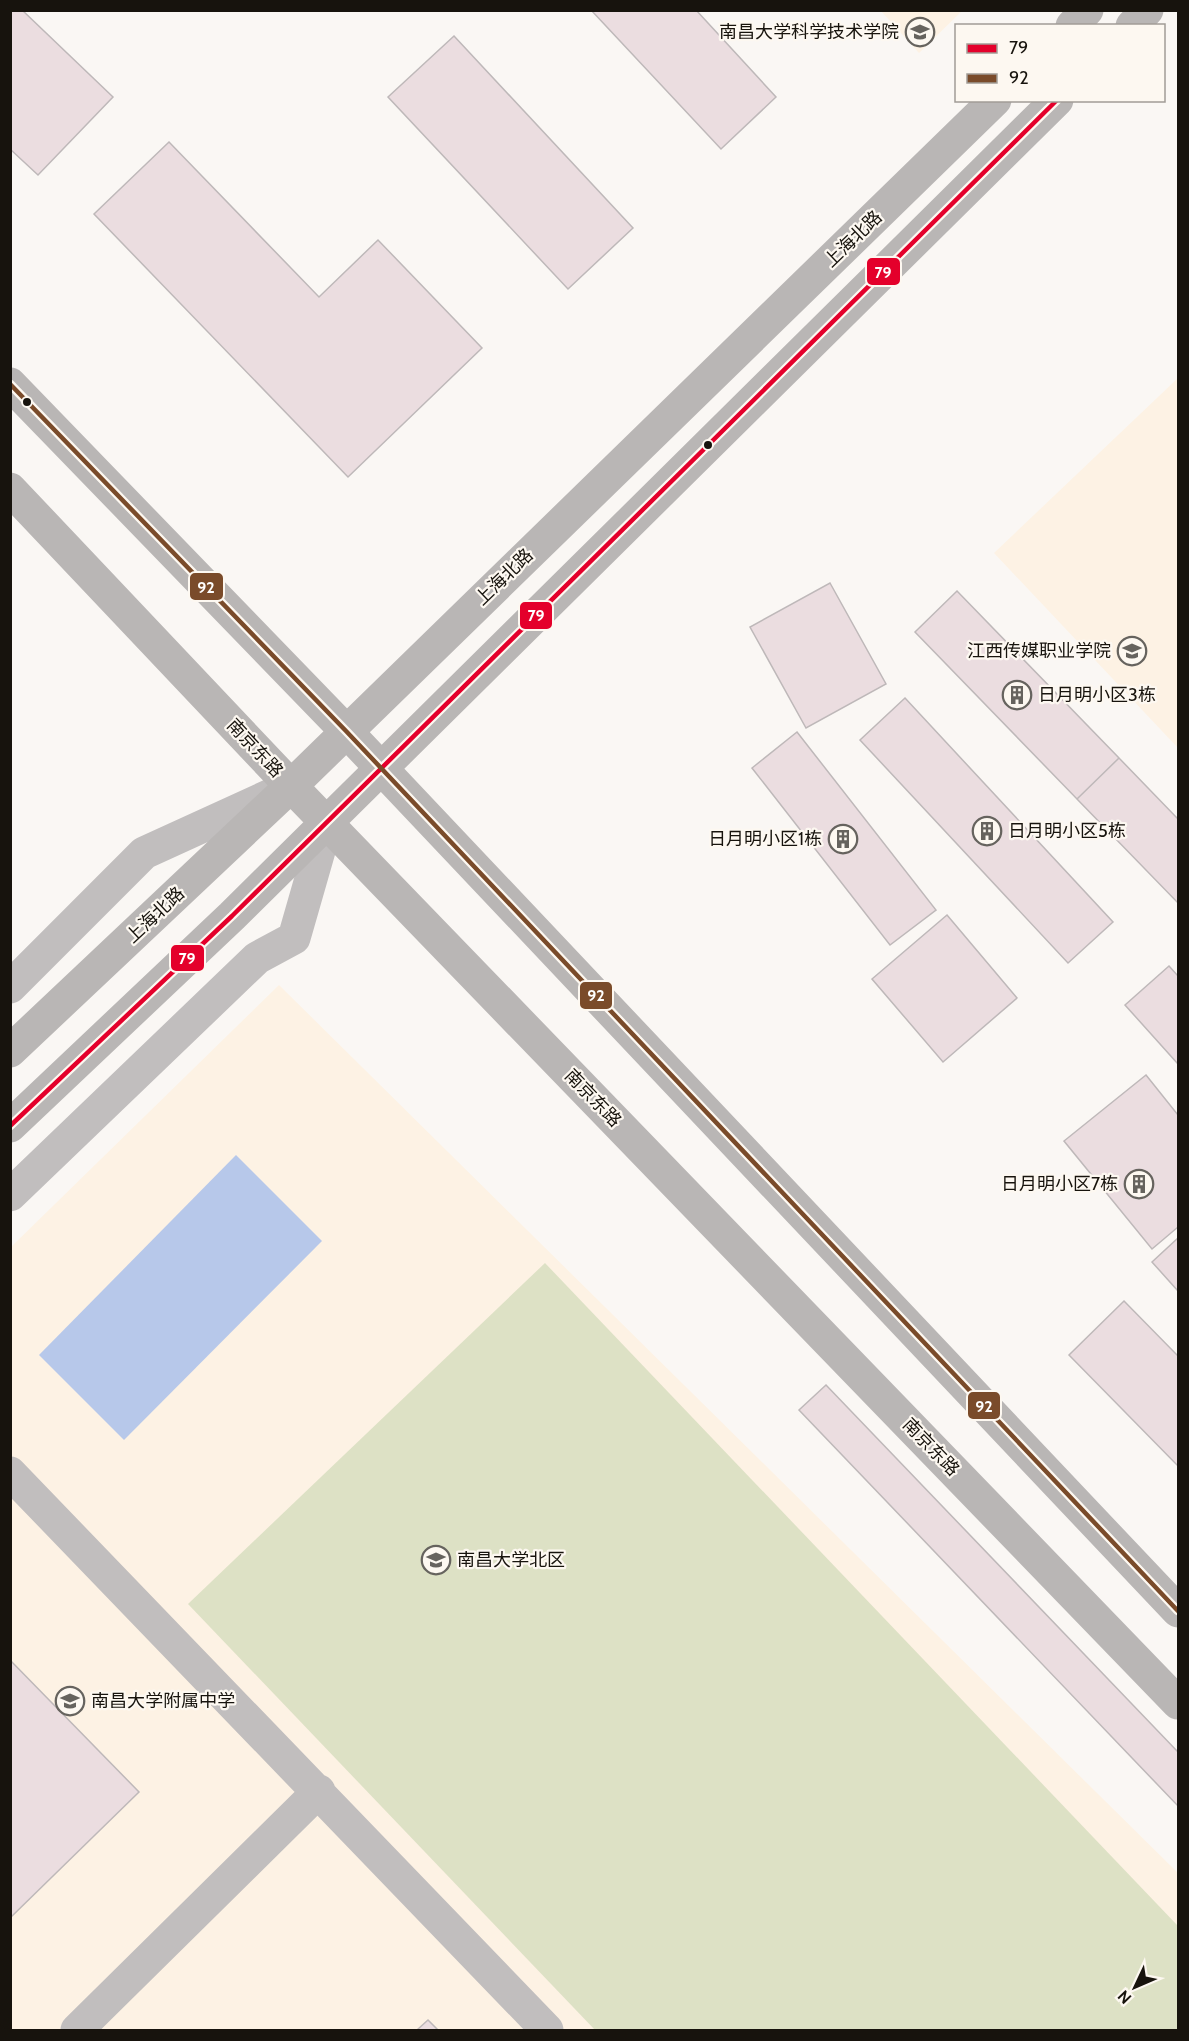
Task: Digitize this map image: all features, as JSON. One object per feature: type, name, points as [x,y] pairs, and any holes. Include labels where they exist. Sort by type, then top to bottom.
[{"type":"main road","points":[[1074,24],[1087,10]]},
{"type":"main road","points":[[1134,24],[1147,10]]},
{"type":"main road","name":"上海北路","points":[[10,1051],[291,786],[993,102]]},
{"type":"main road","points":[[10,1126],[327,823],[1055,102]]},
{"type":"main road","points":[[10,384],[346,731],[1179,1611]]},
{"type":"main road","name":"南京东路","points":[[10,489],[291,786],[1179,1703]]},
{"type":"street","points":[[10,987],[144,853],[291,786]]},
{"type":"street","points":[[10,1195],[257,958],[294,938],[327,823]]},
{"type":"street","points":[[10,1473],[319,1791],[547,2031]]},
{"type":"street","points":[[77,2031],[319,1791]]},
{"type":"shaded area","name":"南昌大学科学技术学院","points":[[881,11],[962,11],[919,53]]},
{"type":"shaded area","name":"江西传媒职业学院","points":[[1178,378],[1178,748],[994,553]]},
{"type":"shaded area","name":"南昌大学北区","points":[[279,985],[1178,1873],[1178,2030],[11,2030],[11,1247]]},
{"type":"green space","points":[[545,1263],[1178,1926],[1178,2030],[595,2030],[188,1604]]},
{"type":"water","points":[[236,1155],[322,1241],[124,1440],[39,1355]]},
{"type":"building","points":[[10,10],[22,10],[113,97],[38,175],[10,149]]},
{"type":"building","points":[[591,10],[696,10],[776,97],[721,149]]},
{"type":"building","points":[[454,36],[633,228],[568,289],[388,97]]},
{"type":"building","points":[[169,142],[319,297],[378,240],[482,348],[348,477],[94,214]]},
{"type":"building","points":[[830,583],[886,684],[806,728],[750,627]]},
{"type":"building","name":"日月明小区3栋","points":[[957,591],[1119,758],[1077,799],[915,632]]},
{"type":"building","name":"日月明小区5栋","points":[[905,698],[1113,922],[1068,963],[860,740]]},
{"type":"building","name":"日月明小区1栋","points":[[797,732],[936,910],[890,945],[752,768]]},
{"type":"building","points":[[1119,758],[1178,819],[1178,903],[1077,799]]},
{"type":"building","points":[[947,915],[1017,998],[943,1062],[872,979]]},
{"type":"building","points":[[1169,966],[1178,976],[1178,1064],[1125,1005]]},
{"type":"building","name":"日月明小区7栋","points":[[1146,1075],[1178,1115],[1178,1227],[1152,1249],[1064,1141]]},
{"type":"building","points":[[1178,1238],[1178,1291],[1152,1262]]},
{"type":"building","points":[[1124,1301],[1178,1356],[1178,1466],[1069,1355]]},
{"type":"building","points":[[826,1385],[1178,1752],[1178,1806],[799,1410]]},
{"type":"building","points":[[10,1660],[139,1792],[10,1918]]},
{"type":"building","points":[[428,2020],[438,2030],[417,2030]]},
{"type":"transit line","name":"79","points":[[10,1126],[232,916],[1055,102]]},
{"type":"transit line","name":"92","points":[[10,384],[346,731],[1178,1611]]},
{"type":"place","name":"南昌大学科学技术学院","points":[[920,32]]},
{"type":"place","name":"江西传媒职业学院","points":[[1132,651]]},
{"type":"place","name":"日月明小区3栋","points":[[1017,695]]},
{"type":"place","name":"日月明小区5栋","points":[[987,831]]},
{"type":"place","name":"日月明小区1栋","points":[[843,839]]},
{"type":"place","name":"日月明小区7栋","points":[[1139,1184]]},
{"type":"place","name":"南昌大学北区","points":[[436,1560]]},
{"type":"place","name":"南昌大学附属中学","points":[[70,1701]]}]
